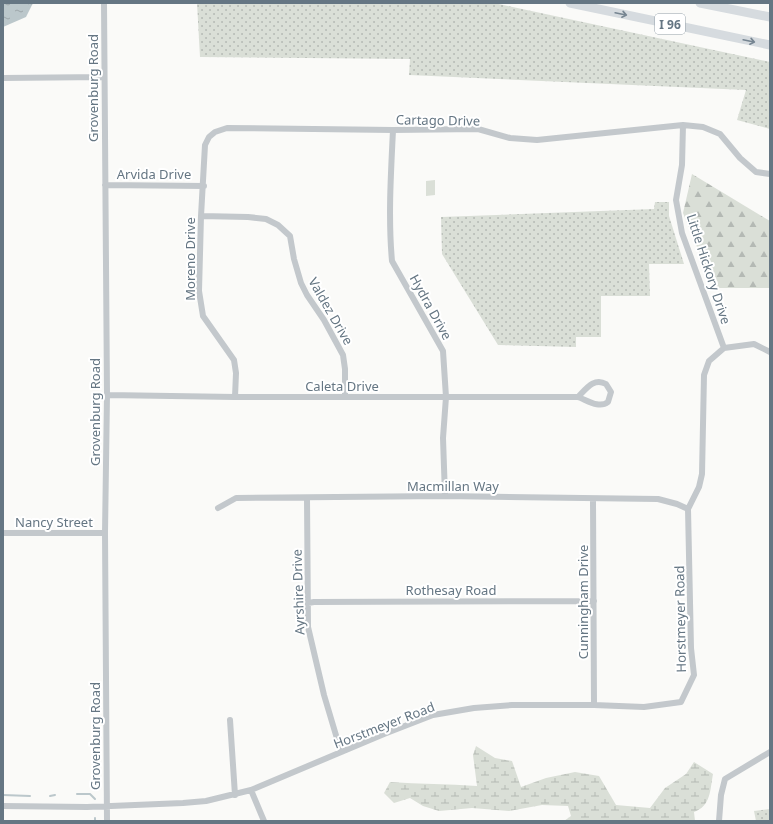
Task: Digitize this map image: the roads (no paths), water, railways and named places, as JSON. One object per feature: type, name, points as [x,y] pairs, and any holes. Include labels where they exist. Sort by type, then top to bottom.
[{"type":"highway","name":"I 96","points":[[570,3],[770,45]]},
{"type":"highway","name":"I 96","points":[[700,3],[770,18]]},
{"type":"street","name":"Grovenburg Road","points":[[104,3],[103,77],[107,395],[105,533],[107,821]]},
{"type":"street","points":[[3,78],[103,77]]},
{"type":"street","name":"Cartago Drive","points":[[209,137],[215,132],[227,128],[393,130],[478,129],[510,138],[537,140],[683,125],[703,127],[720,134],[740,158],[756,172],[770,174]]},
{"type":"street","name":"Little Hickory Drive","points":[[683,125],[682,165],[676,200],[682,232],[724,348]]},
{"type":"street","name":"Hydra Drive","points":[[393,130],[390,189],[392,261],[442,350],[446,397],[443,438],[445,496]]},
{"type":"street","name":"Moreno Drive","points":[[209,137],[205,150],[199,291],[201,309],[206,322],[234,360],[236,373],[236,396]]},
{"type":"street","name":"Arvida Drive","points":[[105,185],[204,186]]},
{"type":"street","name":"Valdez Drive","points":[[201,216],[266,219],[278,225],[290,236],[301,283],[307,295],[324,320],[343,355],[345,369],[345,397]]},
{"type":"street","points":[[688,509],[699,487],[702,474],[704,375],[709,361],[724,348],[754,344],[770,352]]},
{"type":"street","name":"Caleta Drive","points":[[107,395],[578,397],[599,405],[604,405],[608,402],[611,392],[606,384],[598,382],[592,383],[578,397]]},
{"type":"street","name":"Macmillan Way","points":[[218,508],[236,498],[445,496],[658,499],[677,504],[688,509]]},
{"type":"street","name":"Ayrshire Drive","points":[[307,498],[308,627],[314,658],[341,752]]},
{"type":"street","name":"Cunningham Drive","points":[[593,499],[594,705]]},
{"type":"street","name":"Horstmeyer Road","points":[[3,806],[106,807],[206,801],[251,790],[433,715],[474,708],[512,705],[594,705],[644,707],[681,702],[694,675],[691,648],[688,509]]},
{"type":"street","name":"Nancy Street","points":[[3,533],[105,533]]},
{"type":"street","name":"Rothesay Road","points":[[308,603],[594,601]]},
{"type":"street","points":[[230,720],[235,795]]},
{"type":"street","points":[[720,821],[721,795],[725,779],[770,752]]},
{"type":"street","points":[[251,790],[264,821]]},
{"type":"water","points":[[3,3],[33,3],[26,17],[3,27]]},
{"type":"waterway","points":[[77,794],[90,794],[95,799]]},
{"type":"waterway","points":[[3,795],[30,796]]},
{"type":"waterway","points":[[50,796],[55,795]]}]
